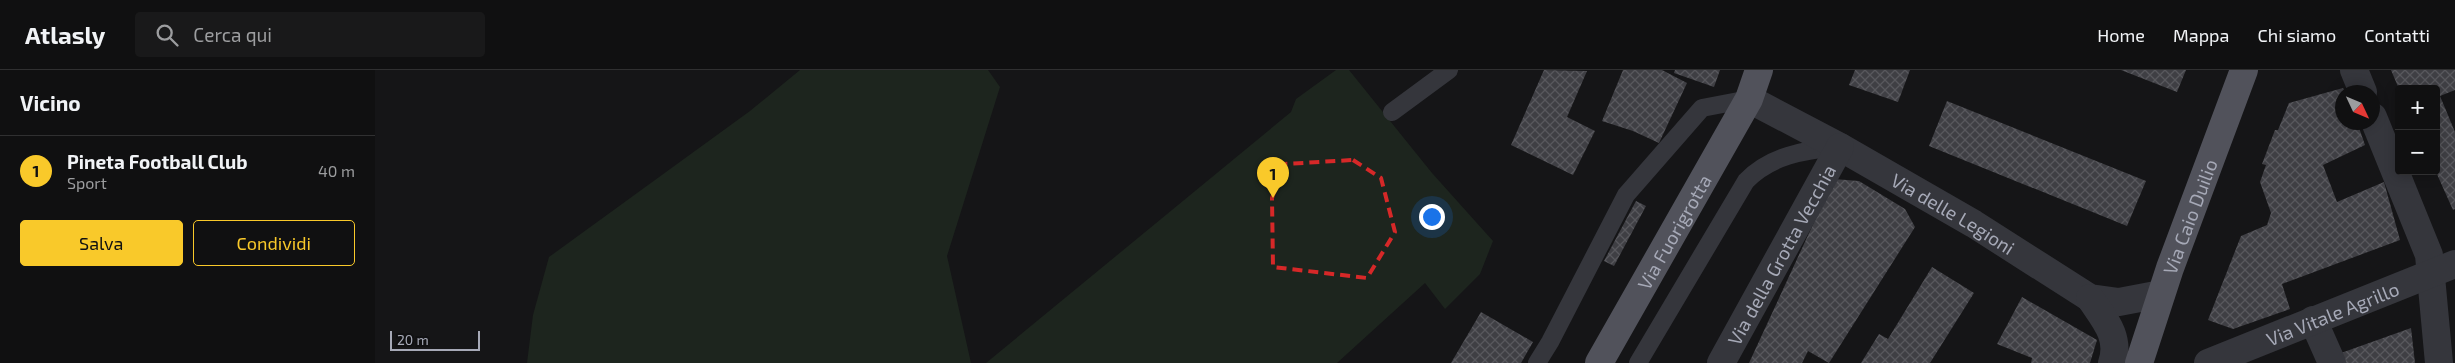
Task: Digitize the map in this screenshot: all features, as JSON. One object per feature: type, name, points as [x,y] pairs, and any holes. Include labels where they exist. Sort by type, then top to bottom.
[{"type":"main road","name":"Via Fuorigrotta","points":[[1599,363],[1749,99],[1759,70]]},
{"type":"main road","name":"Via Caio Duilio","points":[[2139,363],[2161,294],[2244,70]]},
{"type":"street","points":[[2353,70],[2360,85]]},
{"type":"street","name":"Via delle Legioni","points":[[1749,99],[1840,147],[1974,224],[2090,298],[2119,302],[2161,294]]},
{"type":"street","points":[[2378,130],[2429,255],[2443,270],[2439,363]]},
{"type":"street","name":"Via della Grotta Vecchia","points":[[1721,363],[1840,147]]},
{"type":"street","name":"Via Vitale Agrillo","points":[[2208,363],[2443,270]]},
{"type":"street","points":[[2090,298],[2115,340],[2116,347],[2112,363]]},
{"type":"street","points":[[2313,320],[2332,363]]},
{"type":"lane","points":[[1392,112],[1449,70]]},
{"type":"lane","points":[[1537,363],[1625,194],[1702,108],[1749,99]]},
{"type":"lane","points":[[1638,363],[1746,181],[1763,166],[1774,161],[1816,149],[1840,147]]},
{"type":"highlighted area","points":[[1353,160],[1381,178],[1395,232],[1367,278],[1273,267],[1272,198],[1284,164]]},
{"type":"shaded area","points":[[800,70],[988,70],[1000,87],[947,256],[971,363],[527,363],[533,315],[549,257],[750,111]]},
{"type":"shaded area","points":[[1336,70],[1349,70],[1432,173],[1493,241],[1480,274],[1445,309],[1425,283],[1337,363],[986,363],[1291,112],[1296,99]]},
{"type":"building","points":[[1544,70],[1587,71],[1567,117],[1595,131],[1573,175],[1511,145]]},
{"type":"building","points":[[1623,70],[1662,70],[1687,83],[1659,143],[1633,131],[1602,121]]},
{"type":"building","points":[[1675,70],[1720,70],[1714,87],[1674,73]]},
{"type":"building","points":[[1855,70],[1910,70],[1898,102],[1849,85]]},
{"type":"building","points":[[2121,70],[2186,70],[2177,92]]},
{"type":"building","points":[[2391,70],[2455,70],[2455,90],[2440,96],[2440,85],[2397,85]]},
{"type":"building","points":[[2335,90],[2335,130],[2360,130],[2365,145],[2323,165],[2337,202],[2384,182],[2400,240],[2282,284],[2290,309],[2233,329],[2208,320],[2241,236],[2267,225],[2271,213],[2260,182],[2266,165],[2262,164],[2275,130],[2278,130],[2289,103]]},
{"type":"building","points":[[2440,96],[2455,132],[2455,209],[2453,210],[2437,175],[2440,175]]},
{"type":"building","points":[[1947,101],[2146,181],[2127,226],[1929,146]]},
{"type":"building","points":[[1834,179],[1859,181],[1905,209],[1915,227],[1829,363],[1808,351],[1802,363],[1749,363]]},
{"type":"building","points":[[1636,201],[1646,206],[1614,266],[1604,261]]},
{"type":"building","points":[[1932,267],[1974,293],[1930,363],[1861,363],[1879,334],[1888,339]]},
{"type":"building","points":[[2022,297],[2097,340],[2090,363],[2031,363],[2032,358],[1997,344]]},
{"type":"building","points":[[1481,312],[1533,342],[1521,363],[1451,363]]},
{"type":"building","points":[[2411,328],[2415,363],[2345,363],[2341,353]]},
{"type":"place","name":"Pineta Football Club","points":[[1273,198]]}]
